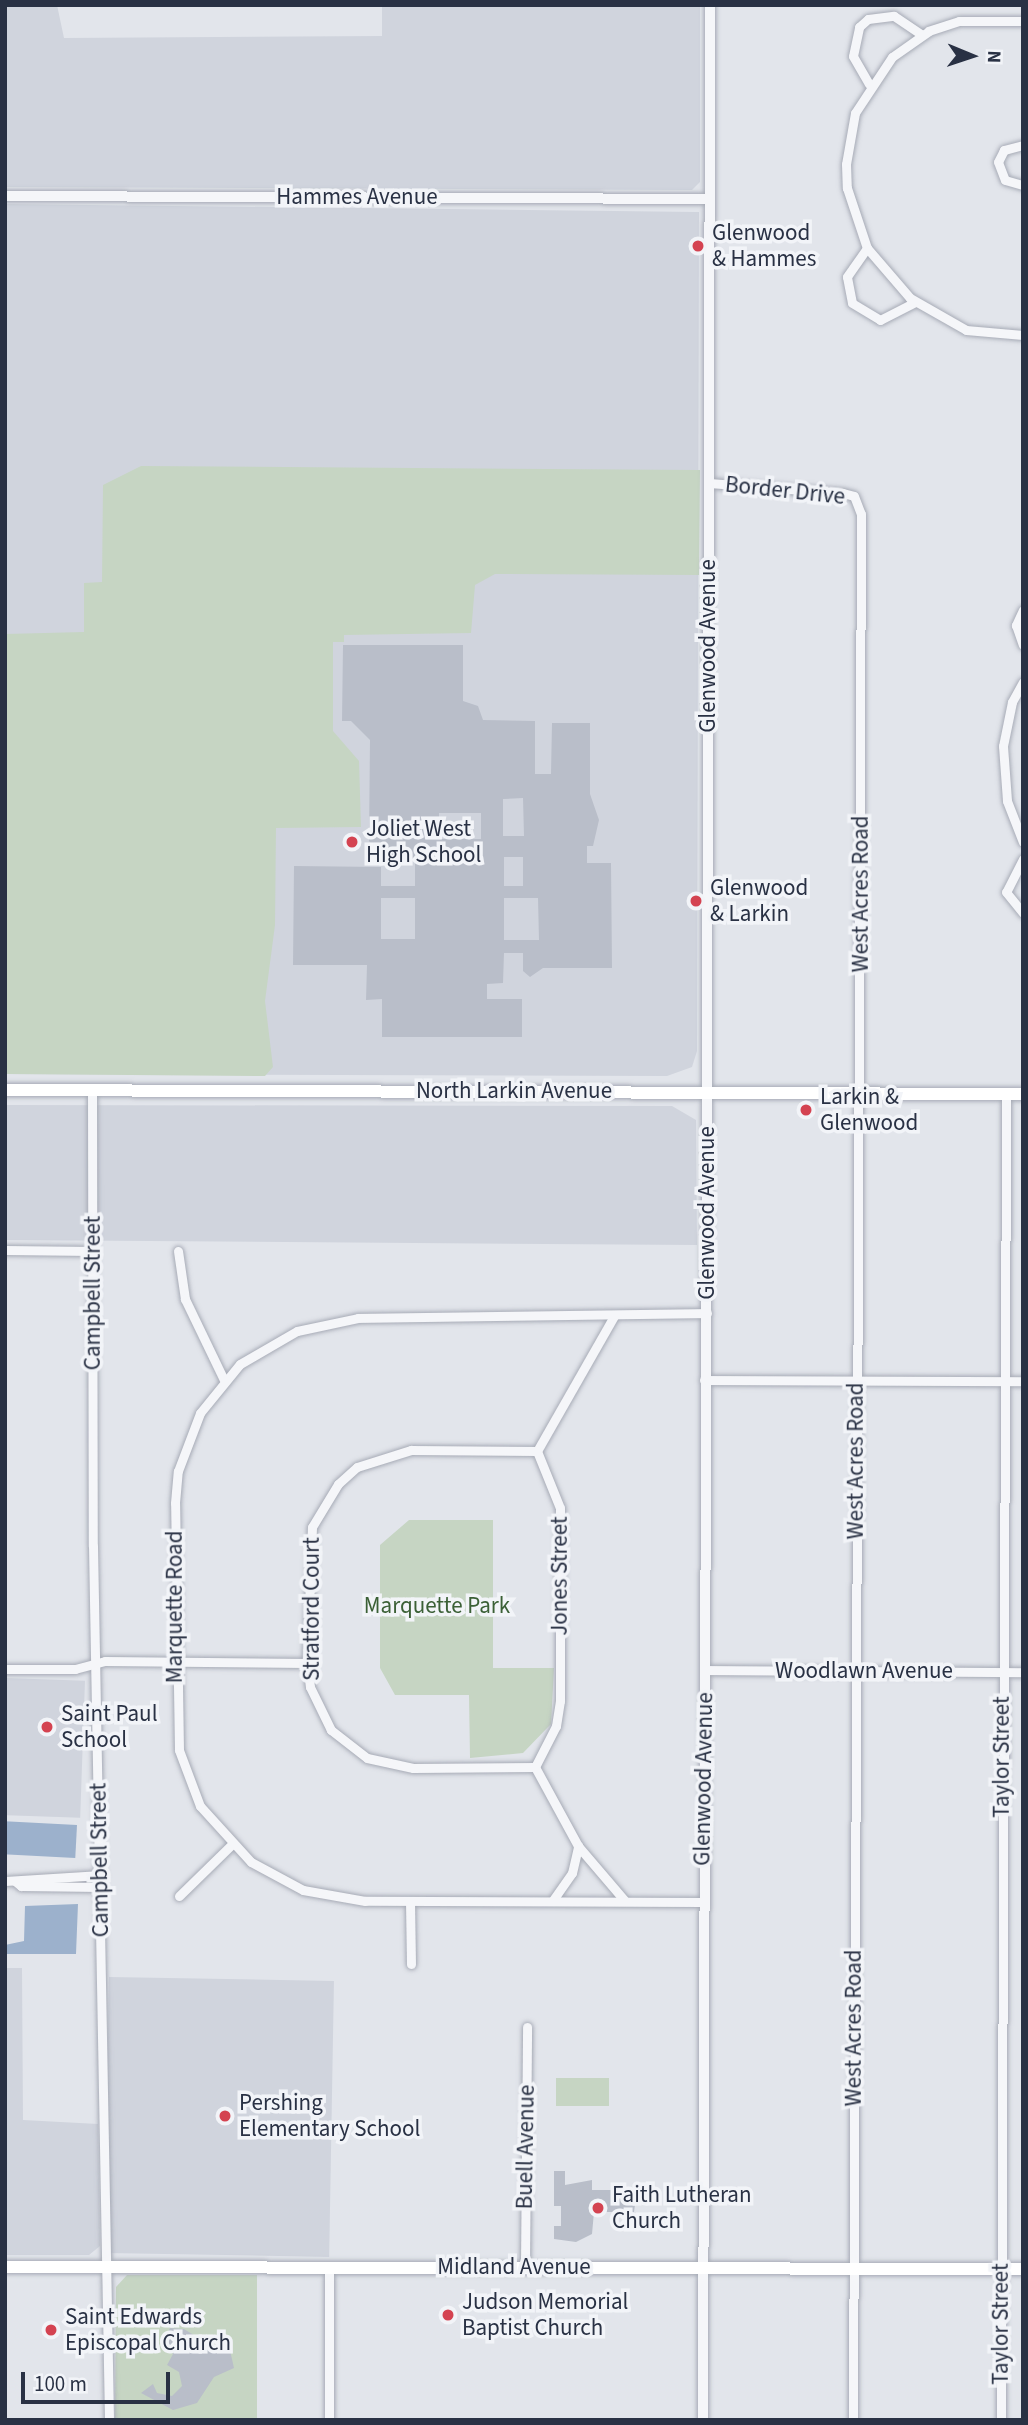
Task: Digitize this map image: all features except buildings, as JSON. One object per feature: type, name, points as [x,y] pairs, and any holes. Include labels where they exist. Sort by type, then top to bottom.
[{"type":"main road","name":"North Larkin Avenue","points":[[5,1090],[1023,1094]]},
{"type":"main road","name":"Midland Avenue","points":[[5,2267],[1023,2269]]},
{"type":"street","name":"Glenwood Avenue","points":[[703,2420],[710,5]]},
{"type":"street","points":[[869,84],[853,56],[859,27],[868,19],[894,16],[922,35]]},
{"type":"street","points":[[1023,20],[959,21],[922,35],[892,57],[869,84],[855,113],[846,164],[847,188],[867,248],[915,302],[966,330],[1023,335]]},
{"type":"street","points":[[1023,145],[1004,150],[998,162],[1005,180],[1023,185]]},
{"type":"street","name":"Hammes Avenue","points":[[5,196],[709,199]]},
{"type":"street","points":[[867,248],[847,277],[852,303],[880,320],[915,302]]},
{"type":"street","name":"Border Drive","points":[[709,483],[843,493],[859,502]]},
{"type":"street","name":"West Acres Road","points":[[853,2420],[856,1379],[860,1094],[859,502]]},
{"type":"street","points":[[1023,610],[1016,625],[1023,645]]},
{"type":"street","points":[[1023,682],[1012,702],[1003,746],[1007,801],[1023,842]]},
{"type":"street","points":[[1023,859],[1006,892],[1023,913]]},
{"type":"street","name":"Campbell Street","points":[[92,1090],[96,1663],[108,2266],[108,2420]]},
{"type":"street","name":"Taylor Street","points":[[1001,2420],[1006,1094]]},
{"type":"street","points":[[5,1250],[93,1251]]},
{"type":"street","points":[[178,1251],[185,1299],[224,1380]]},
{"type":"street","name":"Marquette Road","points":[[703,1902],[410,1901],[332,1898],[303,1890],[251,1862],[231,1845],[187,1780],[175,1717],[178,1471],[200,1413],[224,1380],[264,1347],[325,1322],[707,1313]]},
{"type":"street","points":[[537,1451],[614,1316]]},
{"type":"street","points":[[704,1380],[1023,1381]]},
{"type":"street","name":"Stratford Court","points":[[536,1767],[413,1768],[367,1758],[331,1730],[310,1687],[307,1663],[312,1527],[338,1484],[369,1462],[411,1450],[537,1451]]},
{"type":"street","name":"Jones Street","points":[[536,1767],[556,1726],[560,1701],[560,1508],[537,1451]]},
{"type":"street","points":[[5,1669],[75,1669],[96,1663],[177,1661],[307,1663]]},
{"type":"street","name":"Woodlawn Avenue","points":[[705,1670],[1023,1672]]},
{"type":"street","points":[[536,1767],[578,1846],[625,1901]]},
{"type":"street","points":[[179,1896],[231,1845]]},
{"type":"street","points":[[553,1900],[572,1873],[578,1846]]},
{"type":"street","points":[[10,1881],[23,1876],[101,1875]]},
{"type":"street","points":[[10,1881],[21,1886],[101,1887]]},
{"type":"street","points":[[410,1901],[411,1964]]},
{"type":"street","name":"Buell Avenue","points":[[525,2267],[527,2026]]},
{"type":"street","points":[[329,2266],[329,2420]]},
{"type":"shaded area","points":[[5,5],[57,5],[64,38],[382,36],[382,5],[700,5],[700,182],[692,190],[5,187]]},
{"type":"shaded area","name":"Joliet West High School","points":[[5,204],[699,212],[697,1051],[692,1067],[667,1076],[5,1074]]},
{"type":"shaded area","points":[[5,1105],[672,1106],[696,1120],[697,1245],[5,1240]]},
{"type":"shaded area","name":"Saint Paul School","points":[[5,1678],[85,1681],[80,1818],[5,1815]]},
{"type":"shaded area","points":[[5,1968],[22,1968],[23,2120],[98,2124],[100,2246],[89,2255],[5,2255]]},
{"type":"shaded area","name":"Pershing Elementary School","points":[[109,1977],[334,1981],[329,2257],[104,2253]]},
{"type":"green space","points":[[141,466],[700,470],[699,575],[495,574],[475,585],[471,633],[344,635],[344,642],[333,642],[333,731],[359,761],[361,827],[276,828],[275,925],[265,1001],[273,1067],[265,1076],[5,1074],[5,634],[84,632],[84,583],[102,582],[103,485]]},
{"type":"green space","name":"Marquette Park","points":[[409,1520],[493,1520],[493,1668],[554,1668],[551,1724],[523,1753],[470,1758],[469,1695],[395,1695],[380,1668],[380,1545]]},
{"type":"green space","points":[[556,2078],[609,2078],[609,2106],[556,2106]]},
{"type":"green space","points":[[127,2275],[257,2275],[257,2420],[115,2420],[116,2287]]},
{"type":"water","points":[[5,1821],[77,1825],[75,1858],[5,1854]]},
{"type":"water","points":[[78,1904],[76,1954],[5,1954],[5,1945],[24,1941],[25,1906]]},
{"type":"place","name":"Glenwood & Hammes","points":[[698,246]]},
{"type":"place","name":"Joliet West High School","points":[[352,842]]},
{"type":"place","name":"Glenwood & Larkin","points":[[696,901]]},
{"type":"place","name":"Larkin & Glenwood","points":[[806,1110]]},
{"type":"place","name":"Saint Paul School","points":[[47,1727]]},
{"type":"place","name":"Pershing Elementary School","points":[[225,2116]]},
{"type":"place","name":"Faith Lutheran Church","points":[[598,2208]]},
{"type":"place","name":"Judson Memorial Baptist Church","points":[[448,2315]]},
{"type":"place","name":"Saint Edwards Episcopal Church","points":[[51,2330]]}]
